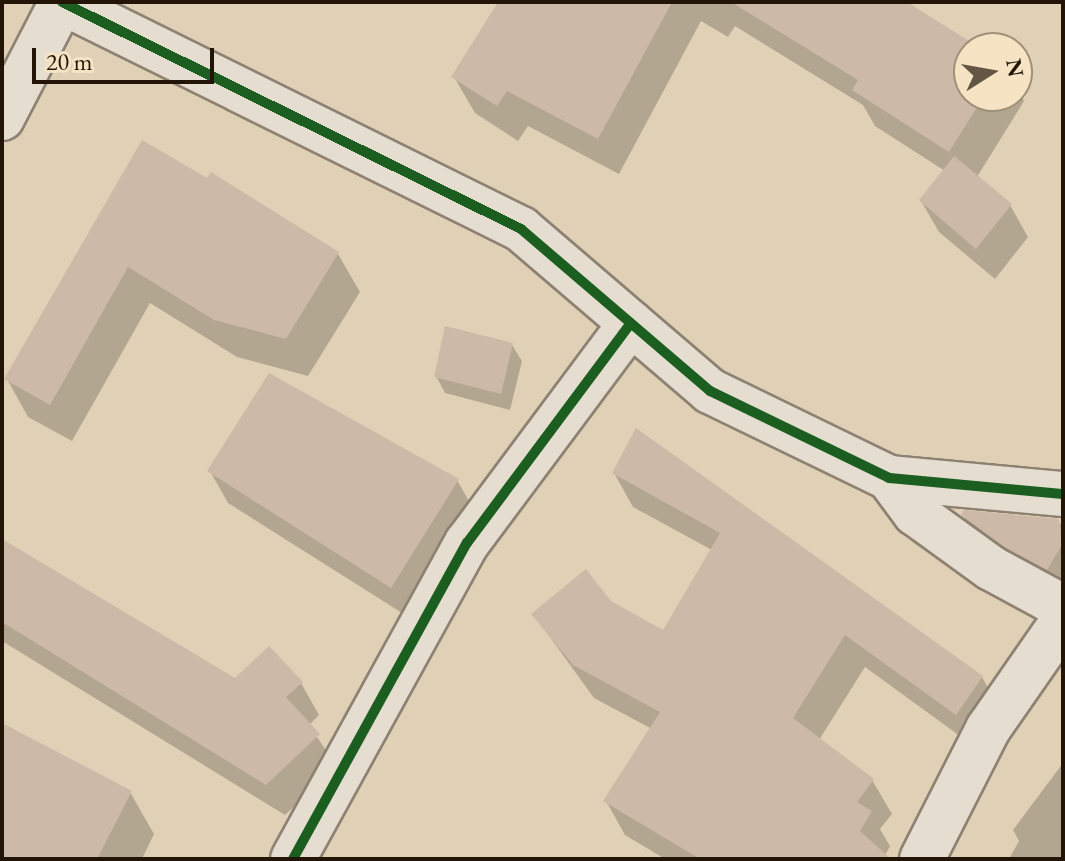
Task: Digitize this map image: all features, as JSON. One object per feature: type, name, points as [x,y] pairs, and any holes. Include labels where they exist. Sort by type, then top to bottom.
[{"type":"street","points":[[2,118],[62,2],[521,229],[710,391],[889,478],[1063,494]]},
{"type":"street","points":[[293,859],[467,543],[631,323]]},
{"type":"street","points":[[889,478],[915,513],[991,568],[1063,607]]},
{"type":"street","points":[[922,859],[988,729],[1063,621]]},
{"type":"building","points":[[498,2],[672,2],[598,139],[507,91],[497,106],[451,77]]},
{"type":"building","points":[[731,2],[907,2],[955,32],[953,112],[974,112],[949,152],[852,90],[858,80]]},
{"type":"building","points":[[142,140],[207,178],[211,172],[339,252],[286,339],[214,320],[128,267],[50,405],[4,379]]},
{"type":"building","points":[[954,156],[1012,204],[976,249],[919,200]]},
{"type":"building","points":[[445,326],[513,343],[501,394],[434,377]]},
{"type":"building","points":[[269,373],[459,479],[391,588],[207,471]]},
{"type":"building","points":[[636,428],[983,676],[956,715],[845,635],[793,718],[874,779],[857,802],[872,811],[860,831],[891,859],[700,859],[603,801],[660,712],[573,665],[531,614],[586,569],[611,601],[663,630],[720,533],[612,473]]},
{"type":"building","points":[[964,510],[1059,519],[1063,543],[1047,570],[1004,547],[961,515]]},
{"type":"building","points":[[2,539],[235,678],[269,646],[303,682],[286,697],[320,734],[266,785],[2,622]]},
{"type":"building","points":[[2,723],[132,791],[97,859],[2,859]]},
{"type":"cycle path","points":[[62,2],[521,229],[710,391],[889,478],[1063,494]]},
{"type":"cycle path","points":[[293,859],[467,543],[631,323]]}]
